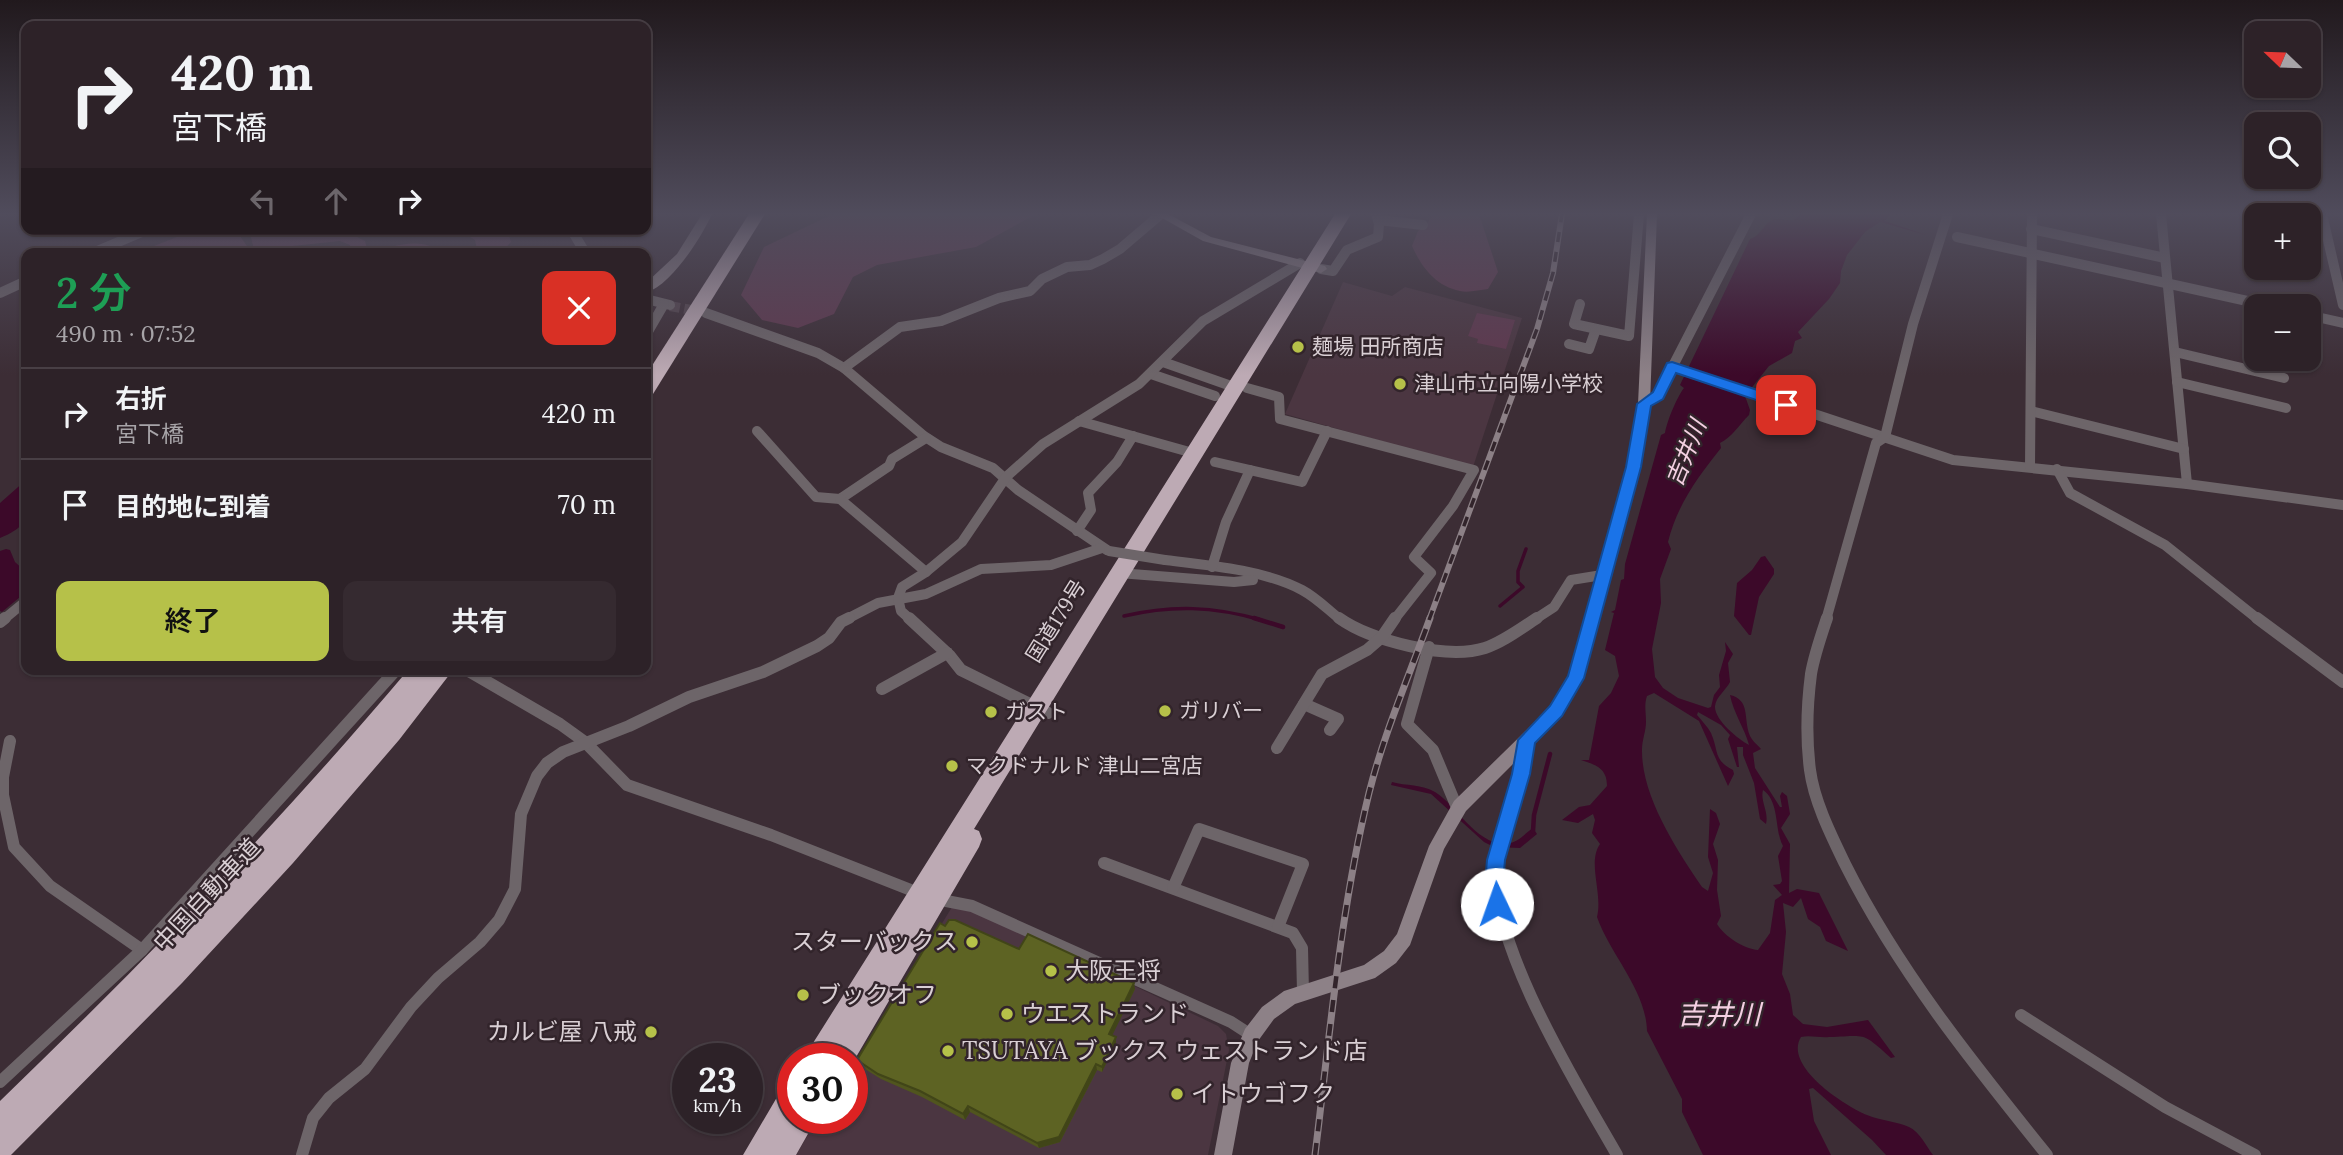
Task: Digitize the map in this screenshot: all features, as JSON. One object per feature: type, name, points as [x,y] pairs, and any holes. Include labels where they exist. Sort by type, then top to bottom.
[{"type":"highway","points":[[651,357],[708,268]]},
{"type":"highway","points":[[651,381],[723,268]]},
{"type":"highway","name":"国道179号","points":[[1126,574],[1193,453],[1309,268]]},
{"type":"highway","name":"国道179号","points":[[828,1043],[927,896],[1126,574],[1232,390]]},
{"type":"highway","name":"中国自動車道","points":[[0,1120],[138,983],[243,873],[335,772],[418,675]]},
{"type":"highway","name":"中国自動車道","points":[[0,1146],[156,990],[258,881],[349,781],[438,675]]},
{"type":"highway","name":"国道179号","points":[[849,1043],[927,896]]},
{"type":"highway","points":[[757,1155],[777,1123]]},
{"type":"highway","points":[[780,1155],[793,1134]]},
{"type":"street","points":[[651,285],[671,268]]},
{"type":"street","points":[[844,368],[900,327],[941,321],[999,298],[1030,291],[1042,279],[1065,268]]},
{"type":"street","points":[[1042,710],[961,670],[947,653],[901,611],[898,598],[902,587],[926,572],[962,541],[1006,477],[1043,444],[1151,374],[1203,321],[1242,296],[1306,268]]},
{"type":"street","points":[[1319,268],[1333,271],[1335,268]]},
{"type":"street","points":[[1223,1155],[1240,1063],[1251,1035],[1268,1013],[1290,997],[1368,972],[1390,957],[1404,939],[1437,846],[1458,810],[1556,711],[1576,678],[1633,467],[1644,404],[1639,308],[1642,268]]},
{"type":"street","points":[[1644,404],[1658,395],[1723,268]]},
{"type":"street","points":[[1929,268],[1899,372],[1885,437],[1876,443],[1811,673],[1808,722],[1810,772],[1829,832],[1850,875],[1909,974],[1956,1042],[2048,1155]]},
{"type":"street","points":[[2031,268],[2031,467]]},
{"type":"street","points":[[2094,268],[2244,300]]},
{"type":"street","points":[[2166,268],[2187,484]]},
{"type":"street","points":[[2334,268],[2343,305]]},
{"type":"street","points":[[0,293],[21,283]]},
{"type":"street","points":[[651,300],[667,305],[651,328]]},
{"type":"street","points":[[1580,304],[1574,324],[1629,336],[1639,308]]},
{"type":"street","points":[[706,313],[818,353],[844,368],[926,438],[941,447],[976,459],[1006,477],[1018,490],[1105,549],[1212,567],[1293,586],[1333,611],[1350,626],[1382,637],[1453,651],[1484,648],[1554,607],[1568,582],[1577,578],[1602,576]]},
{"type":"street","points":[[2321,318],[2343,323]]},
{"type":"street","points":[[1569,344],[1589,349],[1596,329]]},
{"type":"street","points":[[2175,352],[2284,378]]},
{"type":"street","points":[[1163,362],[1232,390]]},
{"type":"street","points":[[1672,367],[1953,460],[2057,469],[2343,505]]},
{"type":"street","points":[[1151,374],[1279,397],[1280,419],[1474,470],[1453,506],[1414,557],[1431,573],[1409,597],[1382,637],[1367,650],[1322,674],[1278,748]]},
{"type":"street","points":[[2178,382],[2286,408]]},
{"type":"street","points":[[2031,411],[2184,449]]},
{"type":"street","points":[[1079,421],[1193,453]]},
{"type":"street","points":[[757,431],[816,497],[840,499],[926,572]]},
{"type":"street","points":[[1215,462],[1302,482],[1327,431]]},
{"type":"street","points":[[1077,531],[1091,509],[1088,493],[1117,462],[1133,436]]},
{"type":"street","points":[[840,499],[889,466],[892,459],[926,438]]},
{"type":"street","points":[[2057,469],[2070,493],[2165,545],[2274,632],[2343,682]]},
{"type":"street","points":[[1212,567],[1226,522],[1250,470]]},
{"type":"street","points":[[302,1155],[306,1133],[321,1108],[365,1069],[411,1007],[438,978],[480,942],[499,920],[515,889],[521,814],[537,776],[556,756],[584,742],[629,726],[689,697],[762,672],[817,646],[853,614],[898,598],[926,594],[981,569],[1051,565],[1105,549]]},
{"type":"street","points":[[1126,574],[1234,582],[1267,580]]},
{"type":"street","points":[[0,622],[21,605]]},
{"type":"street","points":[[1429,647],[1407,724],[1433,750],[1458,810]]},
{"type":"street","points":[[882,689],[947,653]]},
{"type":"street","points":[[0,1082],[142,950],[391,675]]},
{"type":"street","points":[[477,675],[560,724],[584,742],[627,785],[772,835],[927,896],[972,906],[1231,1022],[1251,1035]]},
{"type":"street","points":[[1304,704],[1338,719],[1330,730]]},
{"type":"street","points":[[1527,740],[1521,774],[1496,860],[1494,883],[1497,904],[1528,991],[1617,1155]]},
{"type":"street","points":[[10,741],[3,777],[3,795],[14,847],[50,886],[142,950]]},
{"type":"street","points":[[1173,888],[1199,829],[1303,864],[1278,928]]},
{"type":"street","points":[[1104,863],[1293,933],[1303,948],[1303,992]]},
{"type":"street","points":[[2021,1015],[2122,1082],[2193,1124],[2255,1155]]},
{"type":"shaded area","points":[[754,268],[871,268],[853,277],[834,314],[798,328],[762,320],[741,295]]},
{"type":"shaded area","points":[[1425,268],[1497,268],[1498,272],[1488,289],[1467,292],[1443,285]]},
{"type":"shaded area","name":"津山市立向陽小学校","points":[[1343,282],[1392,296],[1405,287],[1522,318],[1473,467],[1285,414]]},
{"type":"shaded area","points":[[1477,313],[1515,320],[1506,349],[1477,343],[1478,339],[1468,336]]},
{"type":"shaded area","name":"ウエストランド","points":[[952,907],[973,909],[1218,1026],[1226,1034],[1229,1050],[1208,1155],[796,1155],[808,1134],[868,1134],[868,1046]]},
{"type":"water","name":"吉井川","points":[[1736,268],[1842,268],[1840,283],[1798,332],[1802,338],[1795,341],[1792,353],[1769,366],[1745,396],[1749,415],[1720,443],[1721,448],[1689,492],[1677,516],[1668,542],[1671,549],[1660,579],[1661,603],[1652,649],[1655,677],[1663,688],[1678,698],[1708,708],[1711,707],[1714,695],[1720,687],[1719,675],[1726,651],[1725,642],[1733,654],[1728,663],[1730,682],[1715,706],[1718,717],[1739,739],[1749,745],[1730,695],[1744,706],[1750,736],[1761,749],[1753,753],[1755,768],[1780,807],[1782,792],[1787,796],[1790,814],[1781,828],[1790,844],[1789,893],[1797,889],[1819,893],[1848,951],[1826,941],[1820,927],[1808,919],[1801,898],[1793,907],[1783,903],[1786,932],[1782,974],[1790,994],[1793,1015],[1803,1024],[1827,1027],[1868,1020],[1895,1057],[1891,1058],[1863,1037],[1808,1036],[1801,1037],[1798,1048],[1801,1060],[1808,1072],[1832,1094],[1867,1115],[1913,1129],[1933,1155],[1886,1155],[1813,1088],[1809,1089],[1814,1121],[1831,1155],[1703,1155],[1682,1112],[1682,1099],[1647,1031],[1641,1001],[1597,917],[1595,860],[1600,844],[1592,833],[1595,820],[1593,814],[1578,823],[1562,820],[1579,807],[1590,805],[1607,786],[1603,771],[1581,760],[1589,760],[1599,706],[1611,693],[1619,676],[1615,656],[1605,650],[1614,613],[1611,612],[1615,610],[1621,580],[1624,579],[1625,564],[1661,435],[1665,433],[1684,388],[1680,385]],"holes":[[[1654,693],[1699,721],[1728,786],[1734,774],[1733,770],[1719,759],[1711,733],[1697,715],[1698,712],[1721,725],[1730,735],[1728,739],[1737,767],[1737,747],[1743,747],[1743,755],[1754,783],[1760,819],[1766,824],[1763,790],[1772,801],[1783,846],[1778,856],[1782,881],[1773,885],[1782,895],[1775,900],[1770,933],[1758,950],[1735,941],[1717,924],[1721,916],[1717,890],[1718,860],[1713,844],[1720,824],[1716,813],[1710,809],[1708,857],[1713,873],[1708,891],[1702,887],[1672,839],[1654,804],[1643,767],[1647,696]]]},
{"type":"water","points":[[21,484],[21,525],[0,538],[0,503]]},
{"type":"water","points":[[10,550],[15,562],[21,567],[21,596],[2,612],[0,611],[0,551]]},
{"type":"water","points":[[1765,556],[1774,569],[1774,574],[1759,597],[1749,635],[1734,616],[1737,583]]},
{"type":"water","points":[[1392,782],[1435,792],[1488,840],[1499,843],[1514,842],[1533,828],[1537,834],[1520,848],[1494,847],[1484,842],[1431,794],[1391,785]]},
{"type":"building","name":"ウエストランド","points":[[949,920],[955,920],[1019,949],[1028,934],[1134,983],[1109,1034],[1116,1037],[1102,1067],[1096,1064],[1059,1137],[1037,1143],[968,1106],[963,1114],[868,1067],[867,1043],[940,923],[945,926]]},
{"type":"waterway","points":[[1500,606],[1523,587],[1518,582],[1518,571],[1526,549]]},
{"type":"waterway","points":[[1124,616],[1159,610],[1192,609],[1256,619]]},
{"type":"waterway","points":[[1256,619],[1261,620]]},
{"type":"waterway","points":[[1256,619],[1283,627]]},
{"type":"waterway","points":[[1533,831],[1534,815],[1550,754]]},
{"type":"tunnel","points":[[670,306],[702,312]]},
{"type":"railway","points":[[1429,620],[1537,329],[1554,268]]},
{"type":"railway","points":[[1315,1155],[1337,973],[1359,838],[1382,748],[1430,618]]},
{"type":"place","name":"麺場 田所商店","points":[[1298,347]]},
{"type":"place","name":"津山市立向陽小学校","points":[[1400,384]]},
{"type":"place","name":"ガリバー","points":[[1165,711]]},
{"type":"place","name":"ガスト","points":[[991,712]]},
{"type":"place","name":"マクドナルド 津山二宮店","points":[[952,766]]},
{"type":"place","name":"スターバックス","points":[[972,942]]},
{"type":"place","name":"大阪王将","points":[[1051,971]]},
{"type":"place","name":"ブックオフ","points":[[803,995]]},
{"type":"place","name":"ウエストランド","points":[[1007,1014]]},
{"type":"place","name":"カルビ屋 八戒","points":[[651,1032]]},
{"type":"place","name":"TSUTAYA ブックス ウェストランド店","points":[[948,1051]]},
{"type":"place","name":"イトウゴフク","points":[[1177,1094]]},
{"type":"route","points":[[1497,904],[1494,883],[1496,860],[1521,774],[1527,740],[1556,711],[1576,678],[1633,467],[1644,404],[1658,395],[1672,367],[1786,405]]}]
